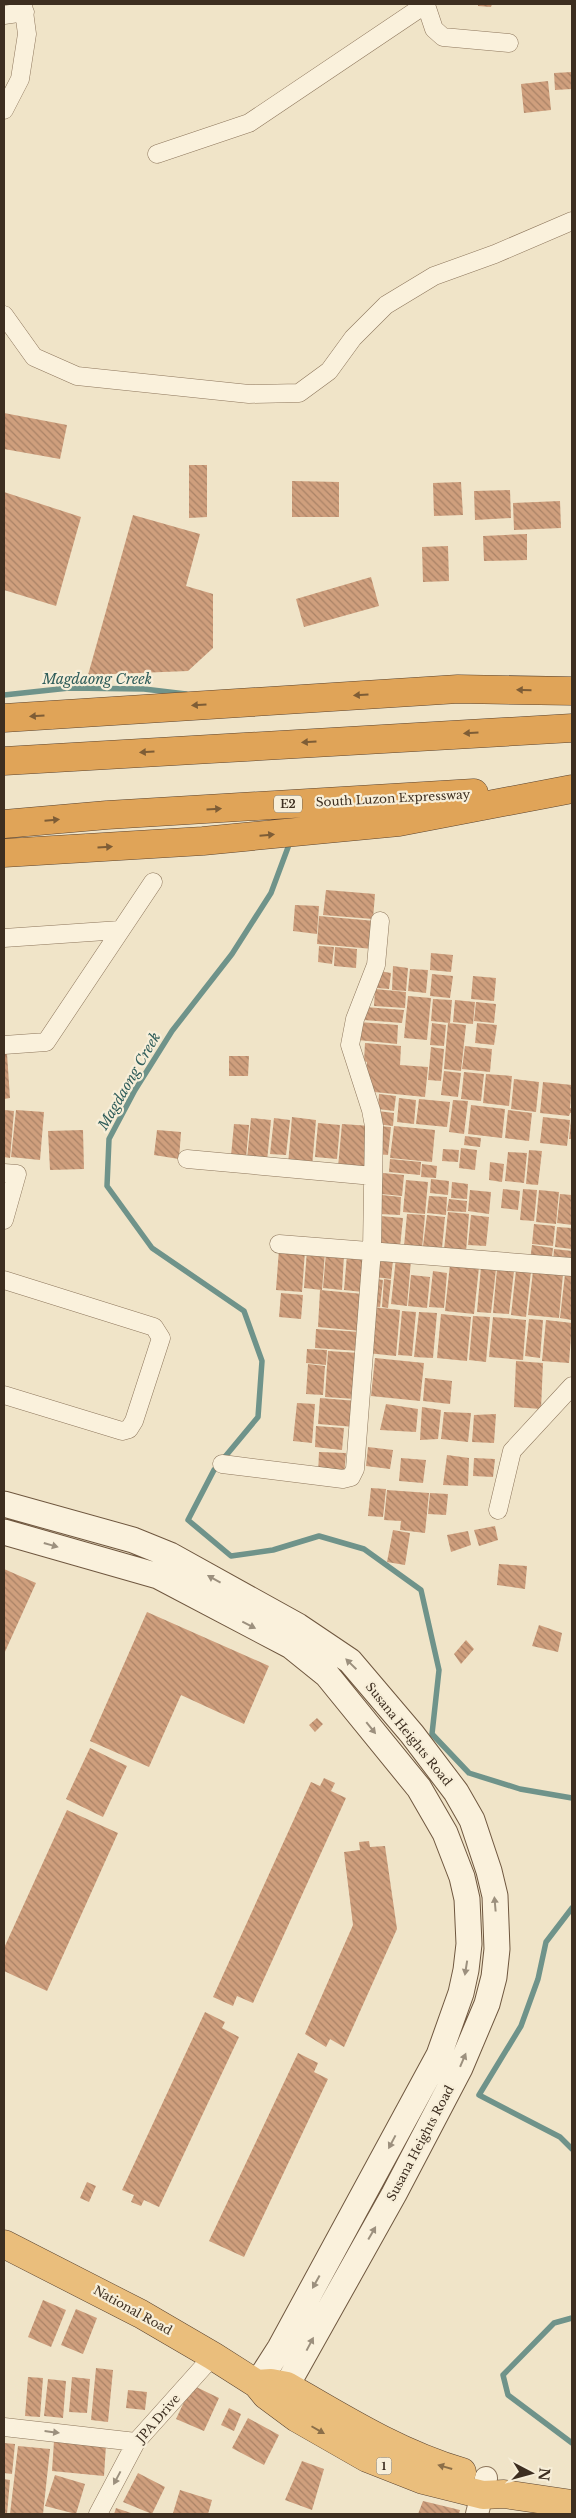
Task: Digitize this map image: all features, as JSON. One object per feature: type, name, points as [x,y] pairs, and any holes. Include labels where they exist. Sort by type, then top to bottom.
[{"type":"highway","points":[[4,718],[458,689],[572,691]]},
{"type":"highway","points":[[4,761],[572,728]]},
{"type":"highway","points":[[4,853],[202,840],[399,822],[572,788]]},
{"type":"highway","name":"South Luzon Expressway","points":[[4,824],[107,815],[572,788]]},
{"type":"highway","name":"National Road","points":[[4,2244],[141,2314],[258,2384],[271,2383],[282,2395],[430,2462],[488,2495],[572,2504]]},
{"type":"main road","name":"Susana Heights Road","points":[[4,1504],[133,1540],[170,1555],[298,1626],[350,1661],[412,1734],[456,1792],[472,1820],[482,1848],[495,1896],[497,1922],[494,1977],[487,2004],[460,2068],[394,2194],[282,2395]]},
{"type":"main road","name":"Susana Heights Road","points":[[4,1532],[158,1576],[291,1646],[327,1675],[409,1774],[444,1833],[462,1878],[467,1899],[469,1944],[466,1970],[461,1993],[439,2055],[298,2315],[258,2384]]},
{"type":"street","points":[[157,154],[249,123],[426,5],[434,29],[443,37],[509,43]]},
{"type":"street","points":[[4,15],[24,8],[28,34],[20,79],[4,110]]},
{"type":"street","points":[[4,314],[34,357],[78,376],[240,393],[299,393],[329,371],[353,338],[386,305],[434,276],[495,254],[572,221]]},
{"type":"street","points":[[4,1045],[46,1042],[153,882]]},
{"type":"street","points":[[222,1464],[343,1479],[351,1477],[356,1469],[372,1250],[373,1118],[350,1045],[354,1019],[376,965],[380,921]]},
{"type":"street","points":[[4,938],[120,930]]},
{"type":"street","points":[[187,1158],[373,1176]]},
{"type":"street","points":[[4,1173],[17,1174],[4,1220]]},
{"type":"street","points":[[279,1244],[572,1266]]},
{"type":"street","points":[[4,1280],[154,1327],[161,1338],[134,1421],[128,1429],[122,1431],[4,1395]]},
{"type":"street","points":[[498,1510],[512,1451],[572,1386]]},
{"type":"street","name":"JPA Drive","points":[[98,2514],[136,2442],[213,2356]]},
{"type":"street","points":[[4,2427],[136,2442]]},
{"type":"building","points":[[478,4],[492,4],[491,7],[478,6]]},
{"type":"building","points":[[572,72],[572,89],[555,90],[554,73]]},
{"type":"building","points":[[548,81],[551,110],[524,113],[521,84]]},
{"type":"building","points":[[4,413],[67,425],[60,459],[4,449]]},
{"type":"building","points":[[189,465],[207,465],[207,517],[189,518]]},
{"type":"building","points":[[292,481],[339,482],[339,517],[292,517]]},
{"type":"building","points":[[461,482],[463,515],[434,516],[433,483]]},
{"type":"building","points":[[510,490],[511,518],[475,520],[474,491]]},
{"type":"building","points":[[4,492],[81,517],[56,606],[4,590]]},
{"type":"building","points":[[560,501],[561,528],[514,530],[513,503]]},
{"type":"building","points":[[133,515],[200,534],[186,586],[213,594],[213,648],[188,671],[88,675]]},
{"type":"building","points":[[527,534],[527,560],[484,561],[483,536]]},
{"type":"building","points":[[448,546],[449,581],[423,582],[422,547]]},
{"type":"building","points":[[371,577],[379,606],[304,627],[296,599]]},
{"type":"building","points":[[326,890],[375,894],[373,919],[323,915]]},
{"type":"building","points":[[295,905],[319,906],[317,934],[293,931]]},
{"type":"building","points":[[319,916],[375,921],[373,949],[317,944]]},
{"type":"building","points":[[319,946],[334,947],[332,964],[318,962]]},
{"type":"building","points":[[335,947],[357,949],[356,968],[334,966]]},
{"type":"building","points":[[431,953],[453,955],[451,972],[430,970]]},
{"type":"building","points":[[393,966],[408,968],[406,991],[392,990]]},
{"type":"building","points":[[410,969],[428,970],[426,993],[408,991]]},
{"type":"building","points":[[379,971],[391,973],[389,989],[377,988]]},
{"type":"building","points":[[432,974],[453,976],[450,998],[430,996]]},
{"type":"building","points":[[473,976],[496,978],[494,1001],[471,999]]},
{"type":"building","points":[[375,989],[406,992],[405,1008],[374,1006]]},
{"type":"building","points":[[408,996],[431,998],[427,1040],[404,1038]]},
{"type":"building","points":[[433,999],[452,1000],[450,1023],[431,1021]]},
{"type":"building","points":[[455,1000],[475,1002],[473,1024],[453,1022]]},
{"type":"building","points":[[476,1002],[496,1004],[494,1023],[474,1021]]},
{"type":"building","points":[[365,1007],[404,1010],[402,1023],[364,1020]]},
{"type":"building","points":[[359,1022],[398,1025],[397,1044],[358,1040]]},
{"type":"building","points":[[432,1023],[446,1025],[444,1046],[430,1045]]},
{"type":"building","points":[[448,1023],[466,1025],[461,1071],[444,1069]]},
{"type":"building","points":[[477,1023],[497,1025],[494,1045],[475,1043]]},
{"type":"building","points":[[365,1043],[401,1046],[400,1065],[428,1067],[425,1097],[364,1091],[367,1062],[364,1061]]},
{"type":"building","points":[[465,1046],[492,1049],[490,1072],[462,1069]]},
{"type":"building","points":[[431,1047],[444,1049],[441,1081],[428,1080]]},
{"type":"building","points":[[4,1054],[7,1054],[10,1098],[4,1099]]},
{"type":"building","points":[[229,1056],[249,1056],[248,1076],[229,1076]]},
{"type":"building","points":[[444,1071],[461,1073],[458,1097],[441,1095]]},
{"type":"building","points":[[464,1072],[484,1074],[481,1101],[461,1099]]},
{"type":"building","points":[[486,1074],[512,1076],[509,1106],[483,1103]]},
{"type":"building","points":[[514,1079],[539,1082],[536,1112],[511,1109]]},
{"type":"building","points":[[543,1082],[572,1085],[570,1108],[572,1108],[572,1113],[569,1116],[540,1113]]},
{"type":"building","points":[[379,1094],[396,1096],[394,1111],[378,1109]]},
{"type":"building","points":[[399,1098],[416,1100],[414,1124],[397,1122]]},
{"type":"building","points":[[419,1099],[450,1102],[447,1127],[416,1124]]},
{"type":"building","points":[[453,1100],[468,1101],[464,1134],[449,1132]]},
{"type":"building","points":[[471,1105],[505,1109],[502,1138],[468,1134]]},
{"type":"building","points":[[4,1110],[14,1111],[10,1158],[4,1157]]},
{"type":"building","points":[[16,1110],[44,1112],[40,1160],[11,1157]]},
{"type":"building","points":[[508,1110],[532,1113],[529,1141],[505,1138]]},
{"type":"building","points":[[378,1111],[394,1113],[393,1126],[376,1124]]},
{"type":"building","points":[[292,1117],[316,1120],[312,1167],[288,1165]]},
{"type":"building","points":[[543,1117],[570,1120],[567,1146],[540,1143]]},
{"type":"building","points":[[251,1118],[271,1120],[267,1161],[247,1159]]},
{"type":"building","points":[[274,1118],[290,1120],[286,1155],[270,1154]]},
{"type":"building","points":[[571,1121],[572,1139],[569,1139]]},
{"type":"building","points":[[318,1123],[340,1125],[337,1159],[315,1157]]},
{"type":"building","points":[[234,1124],[249,1125],[246,1158],[231,1156]]},
{"type":"building","points":[[342,1124],[371,1126],[367,1170],[338,1167]]},
{"type":"building","points":[[379,1126],[391,1127],[388,1155],[376,1154]]},
{"type":"building","points":[[394,1126],[435,1130],[432,1162],[390,1158]]},
{"type":"building","points":[[83,1130],[84,1169],[50,1170],[48,1131]]},
{"type":"building","points":[[157,1130],[181,1132],[179,1159],[154,1155]]},
{"type":"building","points":[[465,1136],[481,1138],[480,1147],[464,1145]]},
{"type":"building","points":[[461,1148],[477,1150],[475,1170],[459,1168]]},
{"type":"building","points":[[443,1149],[459,1150],[458,1162],[442,1161]]},
{"type":"building","points":[[529,1150],[542,1151],[538,1185],[526,1184]]},
{"type":"building","points":[[508,1152],[527,1153],[524,1183],[505,1181]]},
{"type":"building","points":[[390,1159],[421,1162],[420,1175],[389,1172]]},
{"type":"building","points":[[490,1162],[504,1164],[502,1182],[489,1180]]},
{"type":"building","points":[[422,1164],[437,1166],[436,1178],[421,1177]]},
{"type":"building","points":[[383,1173],[404,1175],[402,1196],[381,1194]]},
{"type":"building","points":[[431,1179],[449,1181],[448,1195],[430,1193]]},
{"type":"building","points":[[406,1180],[428,1182],[425,1214],[403,1212]]},
{"type":"building","points":[[452,1182],[468,1184],[467,1199],[451,1198]]},
{"type":"building","points":[[503,1189],[520,1191],[518,1210],[501,1208]]},
{"type":"building","points":[[523,1189],[537,1190],[534,1221],[520,1220]]},
{"type":"building","points":[[470,1190],[491,1192],[489,1214],[468,1211]]},
{"type":"building","points":[[539,1190],[559,1192],[556,1224],[536,1222]]},
{"type":"building","points":[[560,1194],[572,1195],[572,1225],[557,1223]]},
{"type":"building","points":[[382,1195],[401,1197],[400,1215],[380,1214]]},
{"type":"building","points":[[429,1196],[447,1197],[446,1215],[427,1213]]},
{"type":"building","points":[[449,1199],[467,1201],[466,1212],[447,1211]]},
{"type":"building","points":[[448,1212],[469,1214],[466,1252],[444,1250]]},
{"type":"building","points":[[407,1214],[425,1215],[422,1248],[404,1246]]},
{"type":"building","points":[[427,1215],[445,1217],[442,1248],[423,1246]]},
{"type":"building","points":[[471,1215],[489,1217],[486,1246],[468,1245]]},
{"type":"building","points":[[380,1216],[403,1218],[400,1247],[377,1245]]},
{"type":"building","points":[[534,1224],[555,1226],[553,1246],[532,1244]]},
{"type":"building","points":[[557,1227],[572,1228],[572,1249],[555,1247]]},
{"type":"building","points":[[532,1245],[553,1248],[551,1264],[530,1261]]},
{"type":"building","points":[[279,1249],[305,1251],[302,1292],[276,1290]]},
{"type":"building","points":[[554,1249],[572,1251],[572,1265],[553,1263]]},
{"type":"building","points":[[307,1251],[325,1252],[322,1290],[304,1288]]},
{"type":"building","points":[[326,1253],[344,1255],[342,1290],[323,1288]]},
{"type":"building","points":[[347,1255],[366,1256],[363,1292],[344,1290]]},
{"type":"building","points":[[375,1258],[393,1260],[391,1279],[374,1277]]},
{"type":"building","points":[[396,1258],[411,1260],[407,1306],[391,1304]]},
{"type":"building","points":[[450,1264],[479,1267],[474,1314],[445,1311]]},
{"type":"building","points":[[481,1267],[496,1269],[491,1313],[477,1312]]},
{"type":"building","points":[[497,1269],[514,1271],[509,1314],[493,1313]]},
{"type":"building","points":[[516,1270],[531,1271],[526,1317],[511,1315]]},
{"type":"building","points":[[433,1271],[447,1273],[444,1308],[429,1307]]},
{"type":"building","points":[[533,1271],[563,1274],[559,1318],[528,1315]]},
{"type":"building","points":[[565,1274],[572,1275],[572,1320],[560,1318]]},
{"type":"building","points":[[411,1275],[430,1277],[427,1308],[408,1306]]},
{"type":"building","points":[[371,1278],[383,1280],[380,1307],[368,1306]]},
{"type":"building","points":[[384,1279],[391,1280],[388,1308],[382,1307]]},
{"type":"building","points":[[320,1290],[363,1294],[361,1331],[318,1327]]},
{"type":"building","points":[[281,1293],[303,1295],[301,1319],[279,1317]]},
{"type":"building","points":[[372,1307],[400,1310],[396,1356],[367,1353]]},
{"type":"building","points":[[402,1311],[416,1312],[412,1356],[398,1355]]},
{"type":"building","points":[[419,1312],[437,1313],[433,1358],[414,1357]]},
{"type":"building","points":[[441,1314],[471,1317],[467,1361],[437,1358]]},
{"type":"building","points":[[473,1316],[490,1317],[486,1362],[469,1360]]},
{"type":"building","points":[[493,1317],[526,1320],[523,1360],[489,1357]]},
{"type":"building","points":[[529,1319],[543,1320],[540,1358],[525,1356]]},
{"type":"building","points":[[546,1320],[572,1323],[569,1363],[542,1361]]},
{"type":"building","points":[[316,1329],[360,1332],[359,1351],[315,1348]]},
{"type":"building","points":[[307,1349],[327,1350],[326,1365],[306,1363]]},
{"type":"building","points":[[328,1351],[359,1353],[356,1399],[325,1397]]},
{"type":"building","points":[[375,1358],[424,1363],[420,1401],[371,1396]]},
{"type":"building","points":[[516,1361],[543,1363],[541,1409],[514,1407]]},
{"type":"building","points":[[308,1364],[325,1366],[323,1395],[306,1394]]},
{"type":"building","points":[[425,1378],[452,1381],[450,1404],[423,1401]]},
{"type":"building","points":[[320,1398],[357,1401],[355,1427],[318,1424]]},
{"type":"building","points":[[297,1403],[315,1404],[312,1443],[293,1441]]},
{"type":"building","points":[[386,1404],[418,1409],[416,1432],[380,1430]]},
{"type":"building","points":[[422,1407],[441,1410],[438,1439],[420,1440]]},
{"type":"building","points":[[444,1412],[471,1413],[468,1442],[441,1439]]},
{"type":"building","points":[[496,1414],[494,1443],[472,1442],[474,1415]]},
{"type":"building","points":[[316,1426],[344,1428],[342,1450],[315,1447]]},
{"type":"building","points":[[368,1447],[393,1450],[390,1469],[366,1466]]},
{"type":"building","points":[[319,1452],[346,1453],[344,1477],[318,1475]]},
{"type":"building","points":[[447,1455],[469,1458],[468,1486],[443,1485]]},
{"type":"building","points":[[401,1458],[426,1460],[423,1483],[399,1481]]},
{"type":"building","points":[[474,1458],[495,1459],[493,1477],[473,1476]]},
{"type":"building","points":[[371,1488],[386,1489],[383,1517],[368,1516]]},
{"type":"building","points":[[387,1490],[429,1493],[425,1533],[400,1530],[401,1521],[384,1520]]},
{"type":"building","points":[[430,1493],[448,1494],[446,1515],[428,1514]]},
{"type":"building","points":[[495,1526],[498,1540],[479,1546],[474,1530]]},
{"type":"building","points":[[393,1530],[410,1533],[405,1565],[387,1562]]},
{"type":"building","points":[[468,1531],[471,1545],[451,1552],[447,1535]]},
{"type":"building","points":[[499,1564],[527,1566],[525,1589],[497,1585]]},
{"type":"building","points":[[4,1569],[36,1583],[4,1654]]},
{"type":"building","points":[[147,1612],[269,1666],[244,1724],[181,1695],[149,1767],[90,1741]]},
{"type":"building","points":[[539,1625],[562,1633],[558,1652],[532,1646]]},
{"type":"building","points":[[466,1640],[474,1649],[461,1664],[454,1654]]},
{"type":"building","points":[[317,1718],[323,1724],[315,1732],[309,1725]]},
{"type":"building","points":[[90,1748],[127,1766],[103,1817],[66,1799]]},
{"type":"building","points":[[324,1778],[335,1783],[331,1791],[346,1798],[253,2003],[237,1996],[233,2006],[213,1997],[311,1782],[320,1786]]},
{"type":"building","points":[[67,1810],[118,1833],[47,1991],[4,1971],[4,1948]]},
{"type":"building","points":[[369,1841],[370,1847],[385,1846],[397,1929],[344,2047],[330,2039],[326,2047],[305,2034],[353,1925],[344,1852],[360,1850],[359,1842]]},
{"type":"building","points":[[205,2012],[225,2022],[222,2028],[239,2037],[159,2207],[144,2200],[141,2206],[131,2202],[134,2195],[122,2190]]},
{"type":"building","points":[[298,2053],[318,2063],[314,2072],[328,2079],[244,2257],[209,2241]]},
{"type":"building","points":[[87,2182],[96,2186],[89,2202],[80,2198]]},
{"type":"building","points":[[43,2300],[66,2310],[51,2347],[28,2337]]},
{"type":"building","points":[[76,2309],[97,2318],[83,2354],[61,2345]]},
{"type":"building","points":[[96,2368],[113,2370],[108,2422],[91,2420]]},
{"type":"building","points":[[28,2377],[43,2378],[40,2417],[25,2416]]},
{"type":"building","points":[[72,2377],[90,2379],[87,2413],[69,2412]]},
{"type":"building","points":[[48,2379],[66,2381],[63,2418],[44,2416]]},
{"type":"building","points":[[192,2385],[219,2398],[204,2431],[176,2419]]},
{"type":"building","points":[[128,2390],[147,2392],[145,2410],[126,2408]]},
{"type":"building","points":[[229,2408],[241,2414],[234,2431],[221,2425]]},
{"type":"building","points":[[248,2418],[279,2435],[264,2465],[232,2448]]},
{"type":"building","points":[[54,2441],[106,2445],[104,2476],[52,2471]]},
{"type":"building","points":[[4,2443],[15,2444],[12,2474],[4,2473]]},
{"type":"building","points":[[18,2446],[50,2449],[43,2514],[10,2514]]},
{"type":"building","points":[[302,2461],[324,2469],[312,2510],[285,2500]]},
{"type":"building","points":[[138,2473],[165,2487],[152,2514],[123,2502]]},
{"type":"building","points":[[55,2475],[85,2484],[76,2514],[45,2506]]},
{"type":"building","points":[[4,2479],[10,2480],[7,2514],[4,2514]]},
{"type":"building","points":[[180,2490],[212,2500],[208,2514],[173,2513]]},
{"type":"building","points":[[423,2501],[460,2510],[459,2514],[418,2514]]},
{"type":"building","points":[[116,2508],[134,2514],[114,2514]]},
{"type":"waterway","name":"Magdaong Creek","points":[[4,695],[69,688],[144,689],[186,694]]},
{"type":"waterway","name":"Magdaong Creek","points":[[290,842],[271,893],[232,954],[172,1031],[135,1090],[109,1139],[107,1186],[152,1248],[244,1311],[262,1361],[258,1417],[214,1470],[188,1520],[231,1556],[273,1550],[319,1536],[364,1549],[421,1590],[439,1670],[432,1734],[469,1773],[520,1789],[572,1798]]},
{"type":"waterway","name":"Magdaong Creek","points":[[572,1908],[546,1942],[538,1979],[521,2026],[479,2095],[560,2137],[572,2149]]},
{"type":"waterway","name":"Magdaong Creek","points":[[572,2318],[554,2323],[503,2375],[508,2395],[572,2443]]}]
